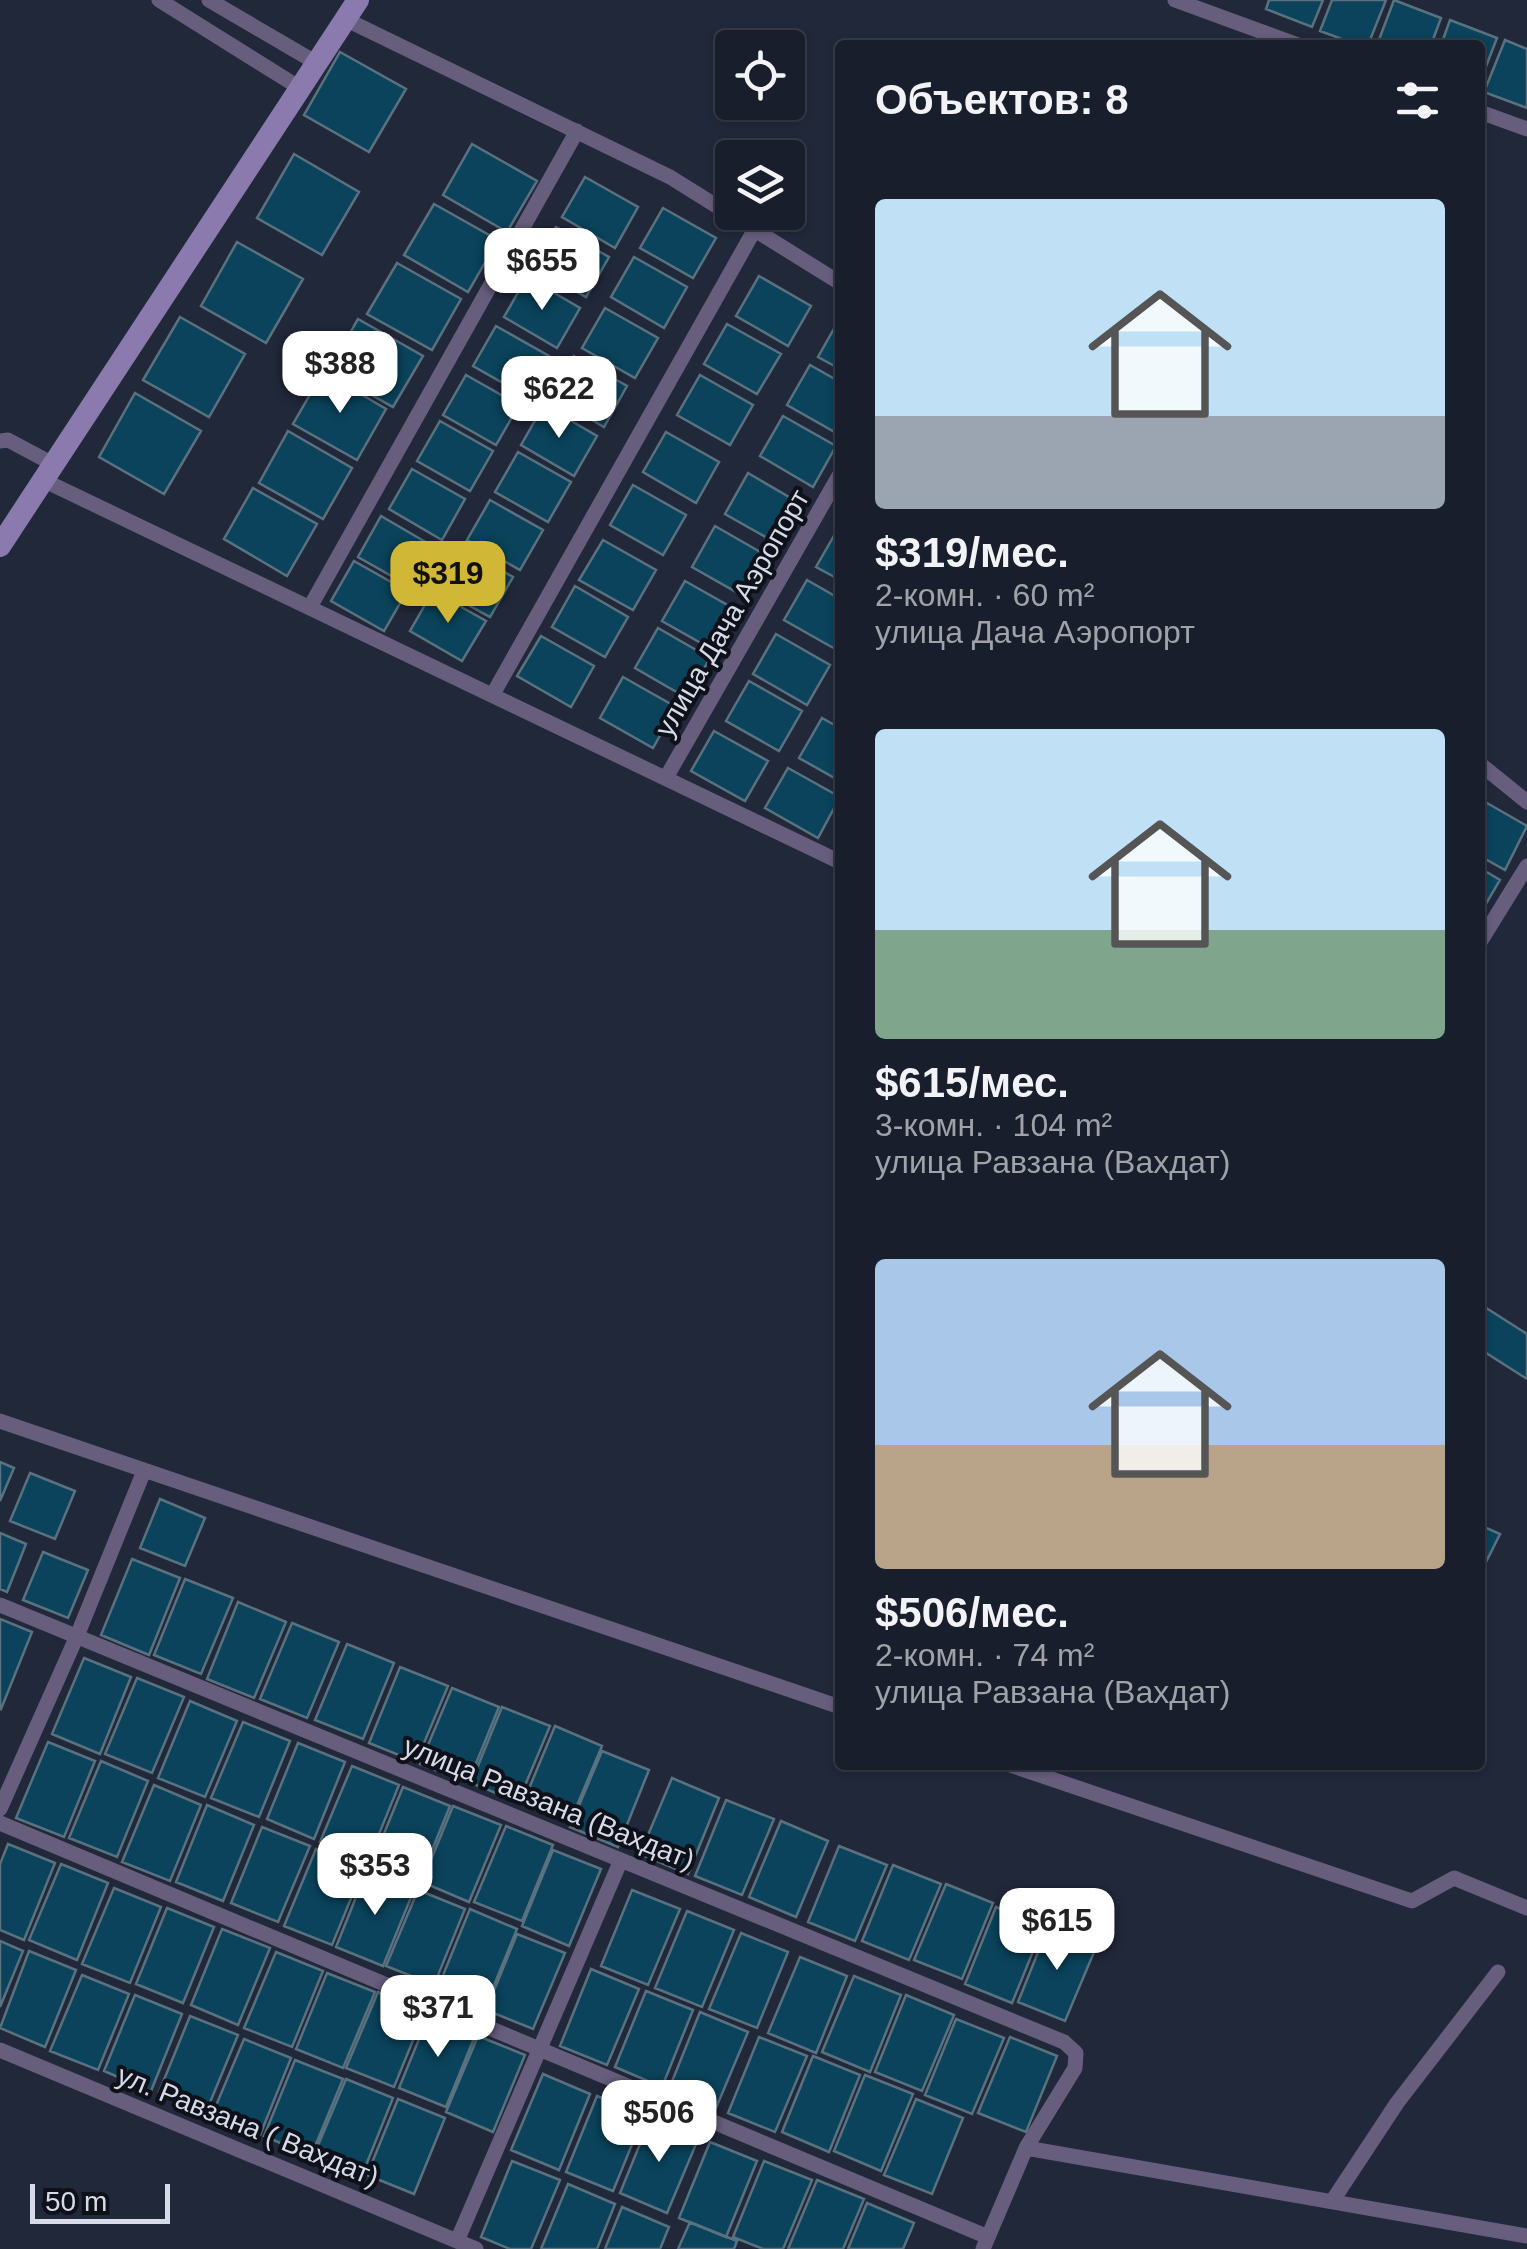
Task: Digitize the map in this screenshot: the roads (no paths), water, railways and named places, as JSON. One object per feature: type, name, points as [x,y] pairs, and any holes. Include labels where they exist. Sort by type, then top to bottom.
[{"type":"main road","points":[[0,546],[351,10]]},
{"type":"street","points":[[158,0],[300,88]]},
{"type":"street","points":[[209,0],[315,62]]},
{"type":"street","points":[[1176,0],[1284,40]]},
{"type":"street","points":[[351,10],[670,176],[715,204]]},
{"type":"street","points":[[1485,114],[1527,129]]},
{"type":"street","points":[[310,607],[577,130]]},
{"type":"street","points":[[493,694],[754,230]]},
{"type":"street","points":[[757,230],[835,280]]},
{"type":"street","name":"улица Дача Аэропорт","points":[[0,441],[8,440],[48,472],[310,607],[835,858]]},
{"type":"street","name":"улица Дача Аэропорт","points":[[667,776],[835,483]]},
{"type":"street","points":[[1485,768],[1527,802]]},
{"type":"street","points":[[1485,934],[1527,866]]},
{"type":"street","points":[[0,1421],[835,1705]]},
{"type":"street","points":[[0,1808],[77,1636],[144,1471]]},
{"type":"street","name":"улица Равзана (Вахдат)","points":[[0,1604],[1064,2042],[1076,2053],[1075,2068],[1026,2148]]},
{"type":"street","points":[[1025,1770],[1412,1902],[1454,1878],[1527,1908]]},
{"type":"street","points":[[0,1823],[542,2050],[985,2243],[1026,2148],[1527,2236]]},
{"type":"street","points":[[457,2241],[621,1860]]},
{"type":"street","points":[[1334,2200],[1397,2103],[1498,1972]]},
{"type":"street","name":"ул. Равзана ( Вахдат)","points":[[0,2050],[476,2249]]}]
